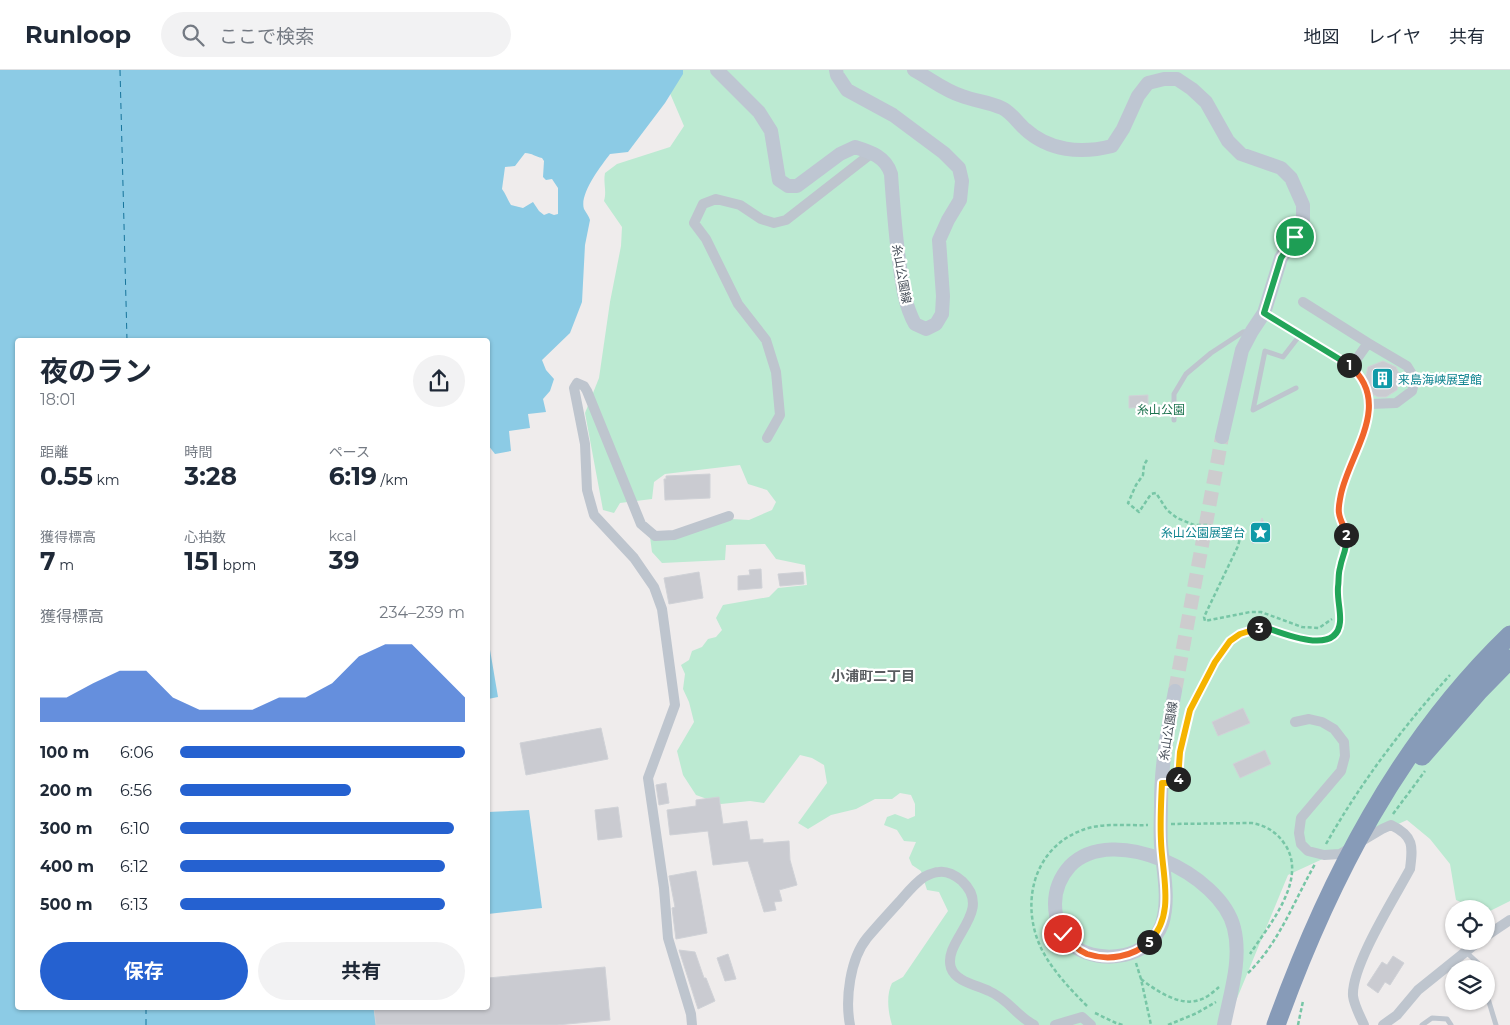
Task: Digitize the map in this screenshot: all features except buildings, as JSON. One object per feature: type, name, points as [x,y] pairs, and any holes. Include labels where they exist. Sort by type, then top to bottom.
[{"type":"highway","points":[[1276,1025],[1306,946],[1360,834],[1404,762],[1430,726],[1468,679],[1510,635]]},
{"type":"highway","points":[[1336,882],[1392,796],[1415,765],[1471,699],[1510,659]]},
{"type":"main road","points":[[717,70],[759,112],[771,132],[780,180],[788,186],[797,186],[840,154],[855,147],[872,153]]},
{"type":"main road","name":"糸山公園線","points":[[836,70],[837,75],[847,90],[893,115],[944,153],[959,168],[962,181],[960,200],[939,240],[943,296],[942,314],[936,324],[926,329],[915,324],[908,312],[901,279],[895,233],[891,174],[888,165],[872,153]]},
{"type":"main road","points":[[914,70],[960,96],[1005,109],[1025,130],[1043,143],[1071,150],[1096,150],[1112,146],[1123,129],[1138,96],[1148,82],[1177,79],[1206,102],[1228,141],[1241,154],[1282,168],[1291,178],[1303,205],[1302,220],[1295,237],[1281,258],[1264,313],[1242,350],[1222,437]]},
{"type":"main road","name":"糸山公園線","points":[[1175,691],[1162,761],[1161,842],[1164,879],[1166,902],[1162,924],[1155,936],[1145,946],[1119,957],[1104,957],[1087,954],[1073,946],[1063,934],[1057,918],[1055,903],[1057,888],[1063,874],[1075,861],[1089,853],[1107,849],[1124,849],[1157,858],[1186,871],[1204,884],[1227,911],[1234,927],[1237,957],[1224,1025]]},
{"type":"street","points":[[767,438],[780,415],[776,372],[766,340],[738,304],[706,239],[694,223],[703,204],[716,199],[740,205],[761,219],[774,223],[786,220],[872,153]]},
{"type":"street","points":[[1303,302],[1406,366],[1416,379],[1412,391],[1396,403],[1370,404]]},
{"type":"street","points":[[1351,367],[1368,343]]},
{"type":"street","points":[[692,1025],[691,1014],[668,938],[664,888],[648,778],[675,704],[662,609],[654,587],[634,558],[594,515],[587,490],[585,444],[574,388],[577,383],[584,386],[587,391],[641,524],[655,536],[674,535],[729,516]]},
{"type":"street","points":[[1295,722],[1309,719],[1322,722],[1334,729],[1344,742],[1345,756],[1341,771],[1301,818],[1301,844],[1308,851],[1324,855],[1340,854],[1382,828],[1391,825],[1408,836],[1412,843],[1410,869],[1354,977],[1353,997],[1364,1025]]},
{"type":"street","points":[[850,1025],[848,1018],[850,977],[856,955],[866,939],[910,890],[925,876],[940,871],[956,875],[968,887],[973,904],[968,922],[957,940],[951,956],[951,968],[958,978],[991,991],[1007,1000],[1027,1021],[1034,1025]]},
{"type":"street","points":[[1495,930],[1510,920]]},
{"type":"street","points":[[1383,1025],[1397,1015],[1418,990],[1465,951]]},
{"type":"street","points":[[1055,1025],[1082,1017],[1091,1025]]},
{"type":"lane","points":[[1162,783],[1177,781],[1180,774],[1180,752],[1190,710],[1215,662],[1230,641],[1254,628],[1264,627],[1303,640],[1318,641],[1330,638],[1337,632],[1340,623],[1338,592],[1340,568],[1348,545],[1346,530],[1339,512],[1341,493],[1367,423],[1370,404],[1362,382],[1351,367],[1264,313]]},
{"type":"lane","points":[[1174,420],[1174,394],[1186,374],[1243,332],[1252,331]]},
{"type":"lane","points":[[1296,388],[1253,410],[1265,351],[1283,357],[1300,335]]},
{"type":"lane","points":[[1465,951],[1475,960]]},
{"type":"lane","points":[[1491,1010],[1496,1025]]},
{"type":"lane","points":[[1422,1025],[1432,1018],[1448,1019],[1451,1025]]},
{"type":"path","points":[[1147,460],[1144,465],[1143,476],[1136,485],[1128,503],[1139,512],[1151,494],[1156,493],[1167,510],[1177,518],[1194,526],[1208,525],[1218,530],[1242,534],[1204,618],[1205,621],[1250,612],[1261,612],[1302,627],[1319,628],[1340,613]]},
{"type":"path","points":[[1164,824],[1252,823],[1263,825],[1273,830],[1291,855],[1292,878],[1287,893],[1271,923]]},
{"type":"path","points":[[1123,1025],[1116,1024],[1091,1011],[1054,968],[1042,949],[1032,920],[1032,893],[1035,878],[1048,855],[1069,837],[1081,830],[1098,827],[1154,825]]},
{"type":"path","points":[[1242,979],[1260,961],[1290,914]]},
{"type":"path","points":[[1132,953],[1141,979],[1151,1025]]},
{"type":"path","points":[[1141,979],[1158,993],[1182,1000],[1199,1001]]},
{"type":"path","points":[[1298,1025],[1303,1000]]},
{"type":"path","points":[[1168,1025],[1196,1013],[1217,1001]]},
{"type":"green space","name":"糸山公園","points":[[660,70],[1510,70],[1510,901],[1495,908],[1495,900],[1456,900],[1450,864],[1430,839],[1407,820],[1288,875],[1226,1025],[892,1025],[888,1004],[892,983],[903,977],[948,911],[939,892],[927,890],[921,871],[912,865],[909,858],[916,842],[904,841],[897,830],[884,825],[887,817],[895,814],[908,819],[915,816],[915,804],[911,795],[900,793],[892,799],[875,799],[856,809],[831,815],[808,829],[798,823],[827,783],[824,765],[812,758],[800,755],[764,803],[750,801],[721,804],[696,795],[683,775],[677,751],[694,722],[689,702],[683,689],[685,674],[681,665],[689,660],[692,651],[702,647],[708,639],[716,637],[722,630],[716,618],[723,605],[769,597],[778,588],[807,585],[805,565],[776,559],[765,544],[726,545],[725,560],[662,563],[652,552],[650,537],[731,519],[749,520],[772,510],[776,502],[767,490],[748,484],[740,465],[665,474],[654,482],[652,499],[620,503],[614,513],[603,510],[585,413],[599,378],[610,302],[621,246],[622,227],[604,201],[605,173],[617,164],[670,147],[684,126]]},
{"type":"water","points":[[0,70],[683,70],[683,74],[665,103],[628,152],[610,154],[588,188],[583,203],[590,220],[585,245],[582,302],[570,333],[542,360],[546,370],[554,379],[550,391],[543,399],[546,412],[528,414],[530,428],[509,431],[511,451],[495,454],[490,448],[490,338],[15,338],[15,1010],[407,1010],[409,1025],[0,1025]],"holes":[[[525,153],[542,158],[544,161],[543,177],[546,180],[552,179],[558,188],[558,214],[554,215],[549,213],[544,215],[533,202],[523,208],[511,205],[502,189],[505,167],[515,166]]]},
{"type":"water","points":[[490,650],[498,697],[490,699]]},
{"type":"water","points":[[529,810],[542,908],[490,914],[490,812]]},
{"type":"ferry route","points":[[120,70],[127,338]]},
{"type":"ferry route","points":[[146,1010],[146,1025]]},
{"type":"tunnel","points":[[1175,691],[1222,437]]},
{"type":"place","name":"来島海峡展望館","points":[[1382,379]]},
{"type":"place","name":"糸山公園展望台","points":[[1261,532]]},
{"type":"district","name":"小浦町二丁目","points":[[873,676]]},
{"type":"route","points":[[1063,934],[1073,946],[1087,954],[1119,957],[1145,946],[1155,936],[1162,924],[1166,902],[1161,842],[1162,783],[1177,781],[1180,774],[1180,752],[1190,710],[1215,662],[1230,641],[1254,628],[1264,627],[1303,640],[1318,641],[1330,638],[1337,632],[1340,623],[1338,592],[1340,568],[1348,545],[1346,530],[1339,512],[1341,493],[1367,423],[1370,404],[1359,376],[1352,368],[1264,313],[1281,258],[1295,237]]}]
